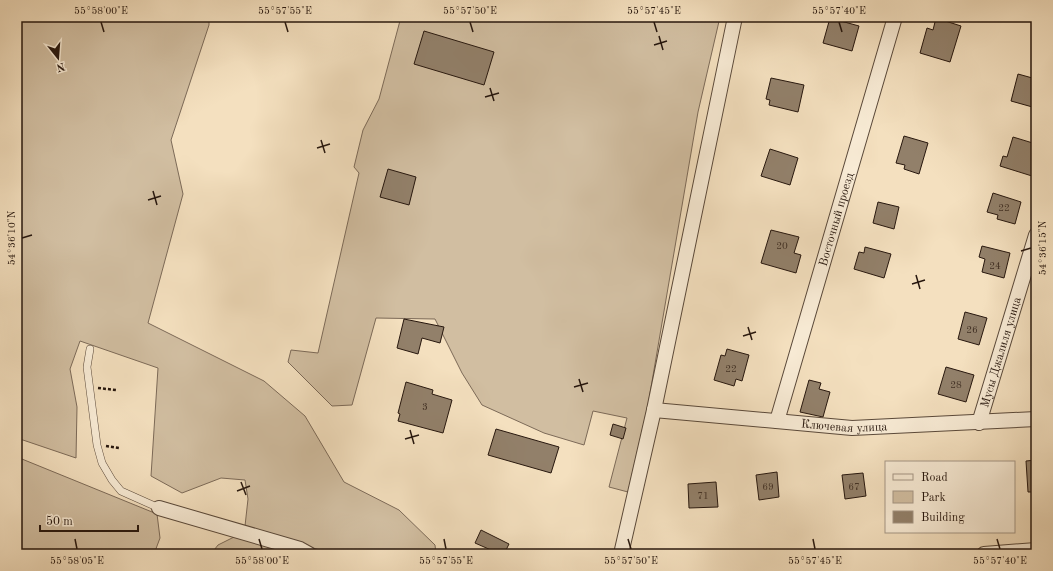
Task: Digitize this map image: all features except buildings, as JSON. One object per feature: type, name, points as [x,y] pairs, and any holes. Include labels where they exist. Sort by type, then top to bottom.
[{"type":"street","points":[[621,554],[654,410],[735,17]]},
{"type":"street","name":"Восточный проезд","points":[[777,421],[895,17]]},
{"type":"street","name":"Мусы Джалиля улица","points":[[979,423],[1036,235]]},
{"type":"street","name":"Ключевая улица","points":[[654,410],[852,428],[979,423],[1036,419]]},
{"type":"street","points":[[159,508],[300,549],[309,554]]},
{"type":"street","points":[[984,554],[1036,550]]},
{"type":"lane","points":[[90,349],[87,367],[97,445],[102,463],[112,480],[122,491],[159,508]]},
{"type":"path","points":[[90,388],[107,387],[116,390]]},
{"type":"green space","points":[[17,17],[209,17],[209,25],[171,140],[183,194],[148,323],[264,381],[305,416],[344,482],[399,510],[435,545],[436,554],[332,554],[245,526],[248,499],[245,480],[221,478],[182,493],[151,476],[158,368],[80,341],[70,369],[77,407],[76,458],[17,438]]},
{"type":"green space","points":[[401,17],[720,17],[698,112],[648,405],[628,492],[609,487],[627,418],[593,411],[584,445],[544,433],[482,405],[462,373],[435,319],[376,318],[352,405],[332,406],[288,362],[291,350],[318,353],[359,173],[354,167],[363,130],[379,99]]},
{"type":"green space","points":[[17,457],[157,514],[160,538],[154,554],[17,554]]},
{"type":"green space","points":[[236,536],[293,554],[211,554],[218,545]]}]
